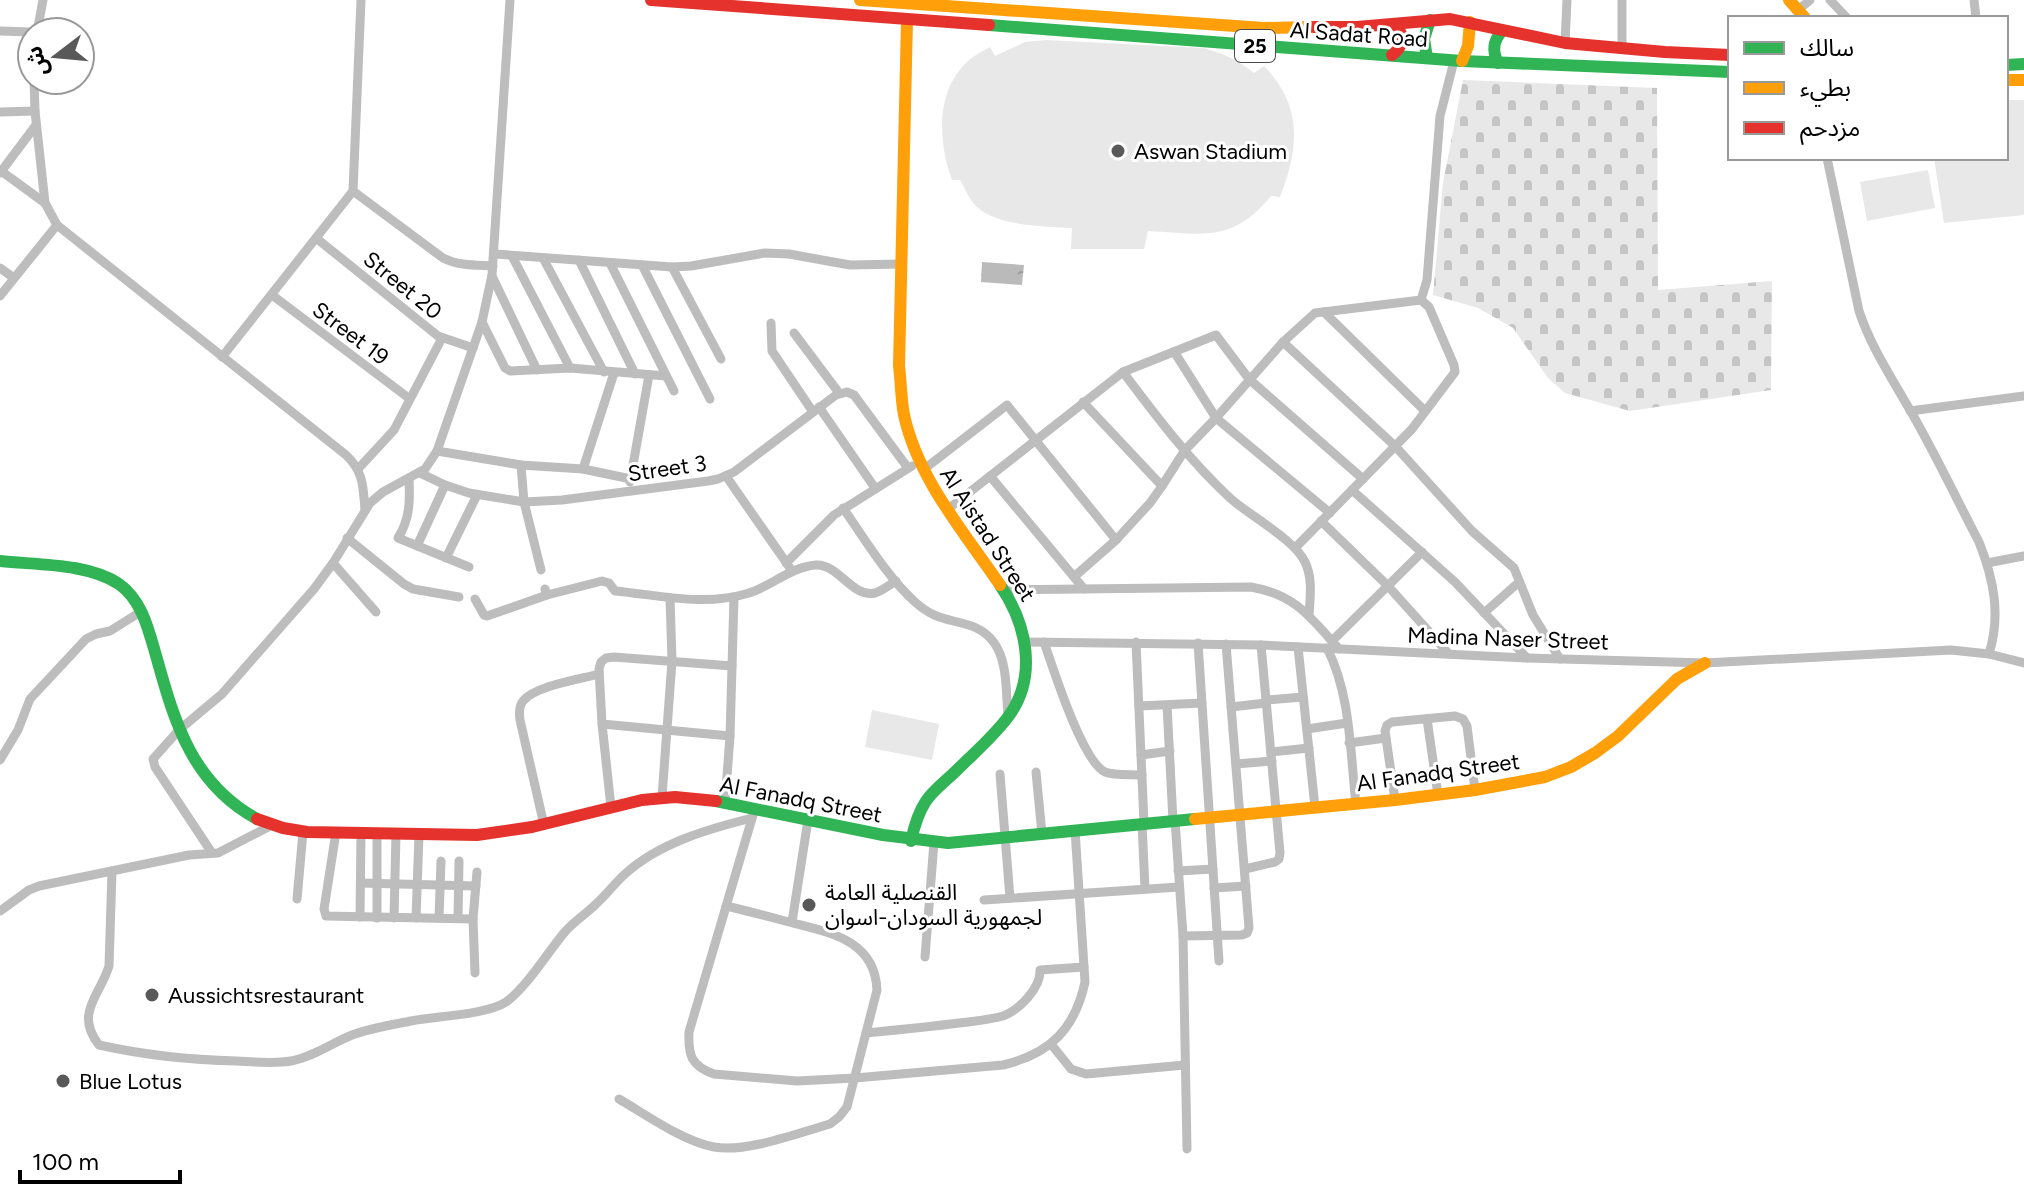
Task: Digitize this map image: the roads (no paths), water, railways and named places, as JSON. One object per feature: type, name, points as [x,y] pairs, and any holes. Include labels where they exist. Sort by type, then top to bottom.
[{"type":"street","points":[[222,357],[353,191],[361,0]]},
{"type":"street","points":[[212,853],[153,759],[179,730],[222,694],[314,589],[377,496],[420,473],[437,451],[482,322],[493,271],[510,0]]},
{"type":"street","name":"Al Sadat Road","points":[[651,0],[1458,61],[1728,72]]},
{"type":"street","name":"Al Sadat Road","points":[[860,0],[1252,28],[1334,28],[1450,19],[1565,43],[1728,55]]},
{"type":"street","points":[[1565,43],[1567,0]]},
{"type":"street","points":[[1622,0],[1622,48]]},
{"type":"street","points":[[1797,9],[1810,0]]},
{"type":"street","points":[[1830,0],[1845,16]]},
{"type":"street","name":"Al Aistad Street","points":[[907,20],[900,391],[904,415],[917,466],[1017,614],[1025,642],[1022,688],[1008,717],[924,804],[911,841]]},
{"type":"street","points":[[1427,58],[1424,39],[1430,20]]},
{"type":"street","points":[[1421,300],[1427,280],[1440,116],[1458,61],[1468,46],[1470,22]]},
{"type":"street","points":[[1392,55],[1402,44],[1402,33],[1396,25]]},
{"type":"street","points":[[1498,63],[1493,49],[1495,39],[1502,31]]},
{"type":"street","points":[[35,96],[45,203],[57,225],[346,455],[362,477],[365,510]]},
{"type":"street","points":[[0,112],[35,111]]},
{"type":"street","points":[[36,125],[1,172],[45,203]]},
{"type":"street","points":[[1827,160],[1859,311],[1880,361],[1910,411],[1987,563],[1996,605],[1989,654]]},
{"type":"street","points":[[353,191],[443,258],[452,263],[493,271]]},
{"type":"street","points":[[0,296],[57,225]]},
{"type":"street","name":"Street 20","points":[[316,238],[442,338],[473,348]]},
{"type":"street","points":[[495,254],[672,267],[765,253],[789,254],[844,265],[901,264]]},
{"type":"street","points":[[512,256],[570,368]]},
{"type":"street","points":[[543,258],[609,372],[583,469]]},
{"type":"street","points":[[579,260],[635,374]]},
{"type":"street","points":[[610,263],[674,391]]},
{"type":"street","points":[[642,265],[710,399]]},
{"type":"street","points":[[672,267],[721,359]]},
{"type":"street","points":[[0,268],[14,278]]},
{"type":"street","points":[[493,271],[537,370]]},
{"type":"street","name":"Street 19","points":[[272,295],[410,399]]},
{"type":"street","points":[[1075,576],[1116,540],[1150,503],[1185,450],[1283,342],[1315,313],[1421,300],[1429,307],[1455,372],[1412,429],[1295,548]]},
{"type":"street","points":[[1324,312],[1425,411]]},
{"type":"street","points":[[482,322],[505,368],[510,371],[570,368],[666,376]]},
{"type":"street","points":[[771,323],[772,351],[875,488]]},
{"type":"street","points":[[794,333],[839,393],[854,395],[917,466]]},
{"type":"street","points":[[948,509],[1123,372],[1216,335],[1249,379],[1363,479]]},
{"type":"street","points":[[358,469],[394,430],[442,338]]},
{"type":"street","points":[[1283,342],[1395,446],[1472,531],[1514,568],[1533,615],[1560,659]]},
{"type":"street","points":[[1175,353],[1216,418],[1330,513]]},
{"type":"street","points":[[1123,372],[1165,429],[1231,499],[1295,548],[1305,561],[1309,578],[1309,616]]},
{"type":"street","points":[[625,492],[631,479],[649,375]]},
{"type":"street","name":"Street 3","points":[[420,473],[477,495],[524,502],[708,481],[726,476],[740,467],[839,393]]},
{"type":"street","points":[[1910,411],[2024,396]]},
{"type":"street","points":[[1083,402],[1162,486]]},
{"type":"street","points":[[475,599],[487,616],[546,592],[602,581],[609,583],[615,591],[687,600],[734,597],[752,592],[789,567],[827,521],[843,508],[917,466],[1007,405],[1116,540]]},
{"type":"street","points":[[437,451],[521,465],[583,469],[631,479]]},
{"type":"street","points":[[521,465],[524,502],[541,570]]},
{"type":"street","points":[[726,476],[789,567]]},
{"type":"street","points":[[990,476],[1084,589]]},
{"type":"street","points":[[409,479],[406,525],[398,538],[469,567]]},
{"type":"street","points":[[417,546],[445,485]]},
{"type":"street","points":[[1352,490],[1455,582],[1527,658]]},
{"type":"street","points":[[446,558],[477,495]]},
{"type":"street","points":[[843,508],[911,599],[930,614],[970,625],[997,645],[1003,657],[1008,717]]},
{"type":"street","points":[[1321,521],[1388,586],[1449,654]]},
{"type":"street","points":[[347,538],[413,589],[459,597]]},
{"type":"street","points":[[1333,646],[1422,552]]},
{"type":"street","points":[[1987,563],[2024,556]]},
{"type":"street","name":"Al Fanadq Street","points":[[0,561],[88,571],[119,585],[142,611],[179,730],[209,781],[248,814],[272,825],[303,832],[419,835],[509,832],[662,797],[725,803],[753,813],[808,820],[911,841],[948,843],[1438,795],[1545,777],[1571,767],[1618,736],[1677,679],[1705,663]]},
{"type":"street","points":[[333,563],[376,612]]},
{"type":"street","points":[[789,567],[827,567],[867,593],[882,590],[896,581]]},
{"type":"street","points":[[1484,613],[1519,582]]},
{"type":"street","points":[[1002,590],[1251,587],[1283,596],[1309,616],[1333,646],[1343,691],[1356,804]]},
{"type":"street","points":[[725,803],[734,597]]},
{"type":"street","points":[[662,797],[672,661],[670,598]]},
{"type":"street","points":[[0,760],[18,730],[30,699],[86,639],[110,631],[142,611]]},
{"type":"street","name":"Madina Naser Street","points":[[1025,642],[1333,646],[1527,658],[1705,663],[1951,650],[1989,654],[2024,663]]},
{"type":"street","points":[[1044,642],[1070,717],[1097,766],[1111,773],[1142,775]]},
{"type":"street","points":[[1136,642],[1145,889]]},
{"type":"street","points":[[1198,643],[1219,961]]},
{"type":"street","points":[[1183,936],[1242,935],[1249,931],[1226,644]]},
{"type":"street","points":[[1245,869],[1275,862],[1280,853],[1261,645]]},
{"type":"street","points":[[1298,647],[1315,807]]},
{"type":"street","points":[[611,807],[602,724],[601,662],[606,658],[732,666]]},
{"type":"street","points":[[544,825],[520,720],[522,701],[537,691],[599,674]]},
{"type":"street","points":[[1231,707],[1303,697]]},
{"type":"street","points":[[1139,706],[1202,703]]},
{"type":"street","points":[[1167,705],[1183,936],[1187,1149]]},
{"type":"street","points":[[1395,800],[1386,738],[1389,723],[1455,716],[1463,719],[1466,722],[1475,790]]},
{"type":"street","points":[[1427,719],[1438,795]]},
{"type":"street","points":[[1307,729],[1347,723]]},
{"type":"street","points":[[602,724],[730,736]]},
{"type":"street","points":[[1349,743],[1386,738]]},
{"type":"street","points":[[1236,764],[1309,748]]},
{"type":"street","points":[[1141,755],[1170,751]]},
{"type":"street","points":[[1036,772],[1042,834]]},
{"type":"street","points":[[1000,774],[1010,898]]},
{"type":"street","points":[[112,871],[109,966],[89,1012],[89,1032],[99,1045],[203,1061],[293,1061],[370,1030],[496,1007],[507,1001],[565,932],[598,903],[625,873],[681,840],[753,813]]},
{"type":"street","points":[[753,813],[689,1032],[688,1047],[694,1062],[714,1074],[797,1081],[1003,1065],[1021,1061],[1051,1044],[1074,1016],[1085,982],[1075,830]]},
{"type":"street","points":[[792,922],[808,820]]},
{"type":"street","points":[[0,911],[39,886],[212,853],[227,849],[272,825]]},
{"type":"street","points":[[297,899],[303,832]]},
{"type":"street","points":[[336,832],[324,913],[331,917],[473,919]]},
{"type":"street","points":[[360,917],[361,833]]},
{"type":"street","points":[[377,833],[377,918]]},
{"type":"street","points":[[394,918],[396,834]]},
{"type":"street","points":[[416,918],[419,835]]},
{"type":"street","points":[[925,957],[934,842]]},
{"type":"street","points":[[439,918],[441,861]]},
{"type":"street","points":[[458,918],[459,861]]},
{"type":"street","points":[[1178,871],[1213,869]]},
{"type":"street","points":[[475,973],[473,919],[477,872]]},
{"type":"street","points":[[361,883],[476,886]]},
{"type":"street","points":[[1214,888],[1246,886]]},
{"type":"street","points":[[984,900],[1179,887]]},
{"type":"street","points":[[619,1099],[695,1141],[714,1147],[735,1148],[830,1124],[847,1107],[877,990],[872,963],[853,943],[828,931],[726,906]]},
{"type":"street","points":[[866,1033],[1004,1015],[1020,1006],[1040,978],[1040,970],[1084,967]]},
{"type":"street","points":[[1051,1044],[1071,1069],[1086,1074],[1185,1065]]},
{"type":"water","points":[[982,262],[1024,265],[1022,285],[981,282]]},
{"type":"place","name":"Aswan Stadium","points":[[1118,151]]},
{"type":"place","name":"القنصلية العامة لجمهورية السودان-اسوان","points":[[809,905]]},
{"type":"place","name":"Aussichtsrestaurant","points":[[152,995]]},
{"type":"place","name":"Blue Lotus","points":[[63,1081]]}]
